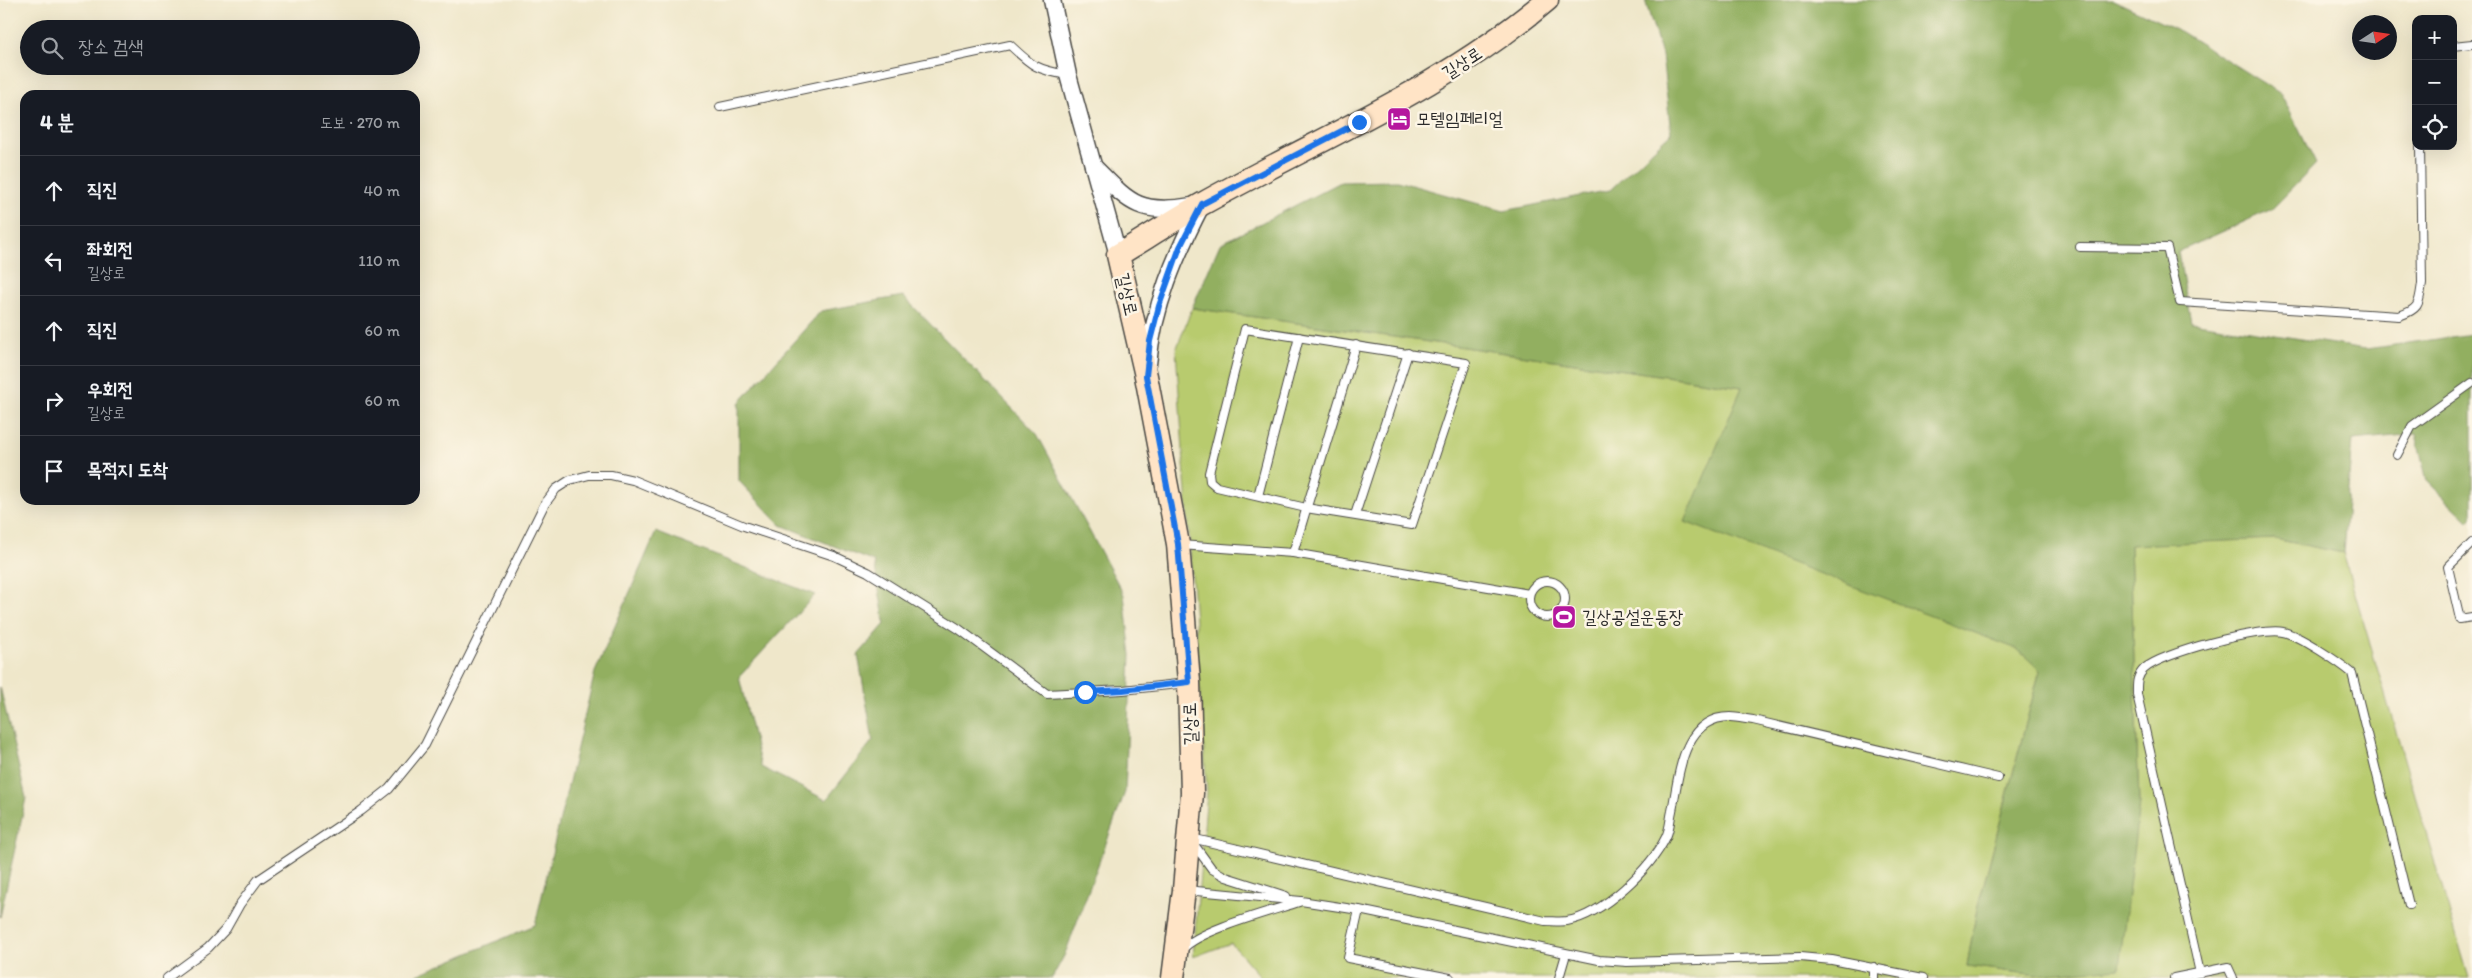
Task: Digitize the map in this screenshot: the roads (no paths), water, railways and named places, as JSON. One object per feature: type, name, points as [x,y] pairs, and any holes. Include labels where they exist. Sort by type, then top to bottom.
[{"type":"street","points":[[1052,0],[1068,75],[1118,255]]},
{"type":"street","name":"길상로","points":[[1174,969],[1184,890],[1192,793],[1189,682],[1178,544],[1146,376],[1118,255],[1202,204],[1440,78],[1507,32],[1547,0]]},
{"type":"street","points":[[1092,165],[1120,194],[1136,205],[1155,210],[1202,204]]},
{"type":"street","points":[[1146,376],[1150,341],[1159,306],[1180,247],[1202,204]]},
{"type":"lane","points":[[720,107],[1010,44],[1032,66],[1048,72],[1068,75]]},
{"type":"lane","points":[[2457,46],[2472,44]]},
{"type":"lane","points":[[2080,247],[2167,248],[2180,302],[2399,316],[2412,312],[2419,303],[2422,283],[2420,150]]},
{"type":"lane","points":[[1245,329],[1356,345],[1466,363],[1412,525],[1306,508],[1217,487],[1210,481],[1209,473],[1245,329]]},
{"type":"lane","points":[[1258,496],[1299,337]]},
{"type":"lane","points":[[1293,553],[1356,345]]},
{"type":"lane","points":[[1355,515],[1408,353]]},
{"type":"lane","points":[[2396,455],[2412,426],[2472,383]]},
{"type":"lane","points":[[167,978],[208,948],[226,929],[240,904],[258,880],[361,811],[389,789],[409,767],[425,744],[544,505],[556,489],[570,480],[589,475],[610,475],[633,480],[744,526],[834,556],[868,572],[959,629],[1047,694],[1123,690],[1189,682]]},
{"type":"lane","points":[[2472,543],[2448,567],[2460,619],[2472,617]]},
{"type":"lane","points":[[1178,544],[1293,553],[1529,594]]},
{"type":"lane","points":[[1547,580],[1553,581],[1558,584],[1565,594],[1564,605],[1557,615],[1551,617],[1539,615],[1530,606],[1529,594],[1536,584],[1547,580]]},
{"type":"lane","points":[[2200,973],[2137,694],[2137,679],[2145,669],[2159,660],[2249,633],[2269,630],[2285,632],[2342,664],[2352,673],[2409,905]]},
{"type":"lane","points":[[1189,837],[1544,921],[1568,920],[1590,911],[1622,892],[1650,862],[1667,836],[1685,750],[1694,734],[1710,722],[1729,717],[1752,720],[1998,778]]},
{"type":"lane","points":[[1189,837],[1212,869],[1226,877],[1300,901]]},
{"type":"lane","points":[[1184,890],[1300,901],[1359,910],[1599,960],[1627,962],[1800,957],[1874,967],[1923,978]]},
{"type":"lane","points":[[1174,969],[1189,943],[1207,934],[1300,901]]},
{"type":"lane","points":[[1359,910],[1348,958],[1450,978]]},
{"type":"lane","points":[[1559,978],[1566,954]]},
{"type":"lane","points":[[1874,967],[1874,978]]},
{"type":"lane","points":[[2174,978],[2228,967],[2233,978]]},
{"type":"place","name":"모텔임페리얼","points":[[1399,119]]},
{"type":"place","name":"길상공설운동장","points":[[1564,617]]}]
